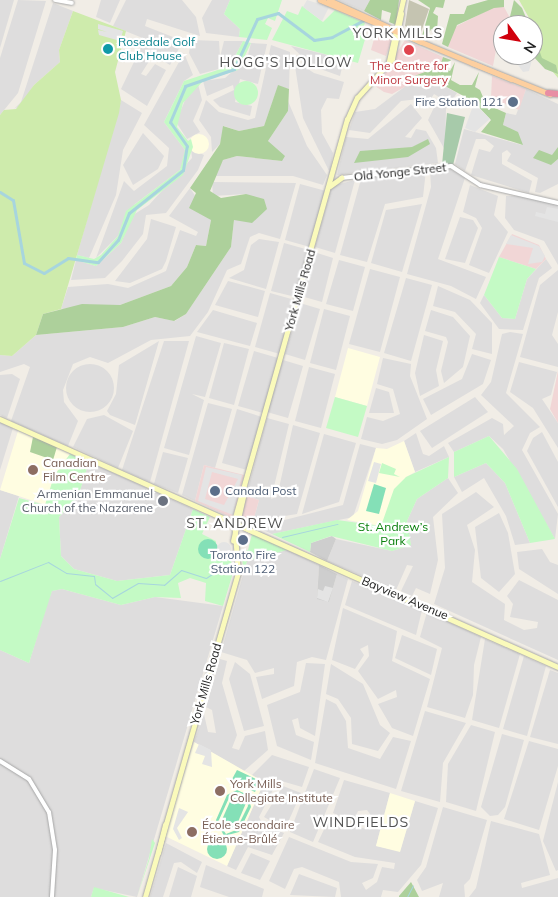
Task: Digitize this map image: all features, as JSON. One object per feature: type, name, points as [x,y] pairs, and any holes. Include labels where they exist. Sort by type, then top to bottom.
[{"type":"highway","points":[[548,93],[558,96]]},
{"type":"main road","points":[[320,0],[357,14]]},
{"type":"main road","points":[[329,0],[421,42],[548,93]]},
{"type":"main road","name":"York Mills Road","points":[[145,897],[236,578],[235,523],[333,176],[347,120],[362,92],[374,81],[388,63],[399,32],[403,0]]},
{"type":"main road","points":[[333,176],[342,178]]},
{"type":"main road","points":[[330,186],[342,178]]},
{"type":"main road","name":"Bayview Avenue","points":[[0,419],[558,667]]},
{"type":"street","points":[[55,0],[72,3]]},
{"type":"street","name":"Old Yonge Street","points":[[342,178],[451,166],[480,185],[558,203]]},
{"type":"street","points":[[0,761],[29,779],[49,812],[55,850],[52,897]]},
{"type":"shaded area","points":[[0,0],[14,0],[0,48]]},
{"type":"shaded area","points":[[18,0],[46,1],[18,93],[0,115],[0,58]]},
{"type":"shaded area","points":[[101,0],[120,0],[110,23],[96,17]]},
{"type":"shaded area","points":[[126,0],[182,0],[196,17],[200,36],[147,19],[145,26],[183,41],[170,65],[153,55],[141,74],[146,76],[155,64],[166,70],[147,106],[121,89],[145,39],[113,26]]},
{"type":"shaded area","points":[[212,0],[230,0],[224,14],[240,29],[239,37],[206,33],[202,18]]},
{"type":"shaded area","points":[[307,0],[329,7],[322,21],[303,7]]},
{"type":"shaded area","points":[[338,0],[370,0],[364,11]]},
{"type":"shaded area","points":[[409,0],[429,9],[420,35],[405,26]]},
{"type":"shaded area","points":[[53,3],[73,11],[59,50],[60,62],[34,85],[21,105],[14,109],[21,102]]},
{"type":"shaded area","points":[[494,7],[504,7],[508,15],[493,15],[493,66],[448,47],[453,28]]},
{"type":"shaded area","points":[[98,24],[123,31],[120,41],[99,35],[98,30],[107,32],[98,29]]},
{"type":"shaded area","points":[[377,28],[393,36],[386,56],[371,50]]},
{"type":"shaded area","points":[[191,40],[219,41],[220,57],[224,41],[243,41],[230,66],[200,74],[189,53]]},
{"type":"shaded area","points":[[405,40],[443,57],[440,66],[413,77],[408,85],[392,94],[384,92],[375,86]]},
{"type":"shaded area","points":[[251,43],[267,44],[258,84],[240,79],[235,102],[252,106],[250,116],[220,107],[213,100],[234,90],[233,85],[207,96],[203,81],[225,78],[247,59]]},
{"type":"shaded area","points":[[271,45],[290,52],[289,89],[278,86],[264,126],[239,131],[224,126],[220,144],[212,152],[211,137],[199,120],[206,100],[219,112],[248,120],[255,118]]},
{"type":"shaded area","points":[[291,46],[344,59],[340,76],[312,66]]},
{"type":"shaded area","points":[[184,53],[193,75],[184,81],[164,122],[185,150],[185,158],[180,170],[135,204],[118,236],[96,258],[124,181],[134,191],[167,166],[169,148],[144,125]]},
{"type":"shaded area","points":[[294,60],[314,73],[344,82],[339,99],[327,98],[321,110],[322,133],[333,153],[330,173],[303,118]]},
{"type":"shaded area","points":[[518,65],[531,65],[529,71],[523,72]]},
{"type":"shaded area","points":[[492,76],[526,89],[519,110],[491,98]]},
{"type":"shaded area","points":[[435,81],[457,93],[446,109],[445,150],[428,120],[439,97],[434,94],[426,106],[418,99],[401,101],[370,133],[349,130],[355,112],[375,109],[407,85]]},
{"type":"shaded area","points":[[198,84],[202,100],[193,121],[200,132],[187,139],[176,122],[188,93]]},
{"type":"shaded area","points":[[526,89],[558,104],[558,147],[551,165],[558,159],[558,184],[540,193],[535,192],[538,178],[507,161],[511,154],[507,150],[502,153],[502,164],[532,181],[529,193],[471,175],[479,149],[490,152],[494,146],[485,139],[476,139],[465,171],[455,164],[464,129],[522,145],[503,125],[506,113],[516,115]]},
{"type":"shaded area","points":[[121,100],[142,113],[123,150],[116,195],[89,258],[77,255]]},
{"type":"shaded area","points":[[288,101],[307,146],[327,175],[323,185],[293,176],[214,176],[223,160],[237,156],[282,161],[268,141],[288,111]]},
{"type":"shaded area","points":[[474,103],[490,119],[475,132],[465,128]]},
{"type":"shaded area","points":[[411,104],[422,118],[405,137],[411,138],[416,129],[426,131],[436,148],[438,163],[337,175],[346,137],[368,139]]},
{"type":"shaded area","points":[[143,133],[164,156],[158,169],[133,185],[123,165]]},
{"type":"shaded area","points":[[199,134],[206,137],[209,144],[206,151],[199,154],[192,151],[189,144],[192,137]]},
{"type":"shaded area","points":[[191,149],[204,155],[198,170],[166,213],[146,215],[143,234],[122,261],[105,278],[71,280],[76,260],[96,266],[121,243],[133,215],[149,205],[192,158]]},
{"type":"shaded area","points":[[449,168],[465,178],[438,259],[486,277],[476,299],[451,286],[407,274],[431,187],[430,169]]},
{"type":"shaded area","points":[[426,170],[423,197],[385,204],[367,262],[340,255],[361,179]]},
{"type":"shaded area","points":[[355,180],[335,253],[315,247],[332,186]]},
{"type":"shaded area","points":[[212,182],[296,183],[280,239],[259,233],[250,237],[241,264],[227,270],[208,312],[190,336],[151,340],[108,363],[90,357],[73,364],[63,390],[64,402],[78,421],[68,446],[11,421],[30,367],[24,364],[0,372],[0,355],[12,356],[36,335],[123,327],[155,317],[175,321],[186,314],[231,247],[234,220],[246,194],[213,196]]},
{"type":"shaded area","points":[[300,184],[326,191],[310,247],[285,240]]},
{"type":"shaded area","points":[[470,185],[498,196],[494,215],[508,232],[489,273],[469,265],[482,228],[476,218],[463,212]]},
{"type":"shaded area","points":[[190,188],[211,220],[206,246],[196,245],[187,267],[171,286],[120,305],[61,309],[68,287],[108,284],[128,288],[166,271],[180,230],[196,236],[198,232],[169,216]]},
{"type":"shaded area","points":[[506,196],[529,196],[558,204],[558,265],[544,241],[514,230],[505,218]]},
{"type":"shaded area","points":[[422,204],[402,272],[371,263],[386,210]]},
{"type":"shaded area","points":[[547,207],[558,209],[558,222],[535,216],[536,212],[545,214]]},
{"type":"shaded area","points":[[460,217],[473,220],[478,228],[465,263],[445,259]]},
{"type":"shaded area","points":[[151,219],[176,227],[162,269],[130,283],[115,281],[147,239]]},
{"type":"shaded area","points":[[512,234],[539,245],[546,259],[536,269],[499,257]]},
{"type":"shaded area","points":[[511,235],[539,246],[545,256],[542,262],[528,264],[533,248],[506,244]]},
{"type":"shaded area","points":[[259,239],[279,242],[266,289],[229,278],[244,270],[251,245]]},
{"type":"shaded area","points":[[284,243],[309,250],[296,297],[271,291]]},
{"type":"shaded area","points":[[314,252],[333,258],[322,302],[301,296]]},
{"type":"shaded area","points":[[546,259],[552,268],[539,278],[523,330],[499,329],[480,303],[484,295],[502,318],[515,319],[527,279]]},
{"type":"shaded area","points":[[339,260],[365,267],[353,311],[326,304]]},
{"type":"shaded area","points":[[370,269],[400,277],[380,352],[349,344]]},
{"type":"shaded area","points":[[558,270],[558,312],[552,335],[558,344],[558,367],[520,357],[540,285]]},
{"type":"shaded area","points":[[406,278],[432,285],[411,361],[384,353]]},
{"type":"shaded area","points":[[228,281],[265,291],[258,317],[215,305]]},
{"type":"shaded area","points":[[438,286],[470,300],[492,323],[492,354],[472,349],[476,334],[455,312],[433,306]]},
{"type":"shaded area","points":[[270,293],[295,300],[280,354],[255,347]]},
{"type":"shaded area","points":[[300,303],[320,309],[305,360],[285,354]]},
{"type":"shaded area","points":[[324,309],[350,316],[336,370],[310,363]]},
{"type":"shaded area","points":[[213,310],[257,323],[250,346],[197,332]]},
{"type":"shaded area","points":[[431,310],[453,317],[470,336],[463,367],[444,383],[441,371],[448,342],[446,337],[425,331]]},
{"type":"shaded area","points":[[510,332],[523,334],[506,393],[540,427],[530,433],[522,450],[558,514],[555,539],[503,449],[489,436],[454,452],[448,443],[492,418],[503,424],[504,435],[514,426],[481,395],[491,382],[502,334]]},
{"type":"shaded area","points":[[424,335],[443,341],[436,370],[439,386],[420,396],[415,373]]},
{"type":"shaded area","points":[[196,336],[221,343],[205,397],[192,394],[204,400],[189,455],[164,448]]},
{"type":"shaded area","points":[[159,341],[135,425],[110,415],[107,411],[116,394],[119,365]]},
{"type":"shaded area","points":[[164,341],[189,341],[150,482],[122,470]]},
{"type":"shaded area","points":[[224,343],[249,349],[234,405],[209,398]]},
{"type":"shaded area","points":[[348,348],[380,357],[367,406],[335,397]]},
{"type":"shaded area","points":[[254,351],[278,358],[263,413],[238,406]]},
{"type":"shaded area","points":[[472,354],[491,360],[483,384],[431,415],[423,399],[462,379]]},
{"type":"shaded area","points":[[383,358],[411,364],[410,376],[427,419],[397,440],[382,444],[361,439],[367,417],[383,421],[400,414],[393,389],[377,384]]},
{"type":"shaded area","points":[[283,360],[303,366],[288,418],[267,412]]},
{"type":"shaded area","points":[[519,362],[557,372],[551,395],[542,399],[558,423],[558,448],[533,408],[510,392]]},
{"type":"shaded area","points":[[90,364],[99,366],[107,371],[112,379],[114,388],[112,397],[107,405],[99,410],[90,412],[81,410],[73,405],[68,397],[66,388],[68,379],[73,371],[81,366]]},
{"type":"shaded area","points":[[309,367],[335,374],[321,428],[295,421]]},
{"type":"shaded area","points":[[558,371],[558,423],[550,409]]},
{"type":"shaded area","points":[[12,374],[20,379],[7,418],[0,415],[0,375]]},
{"type":"shaded area","points":[[376,388],[389,392],[394,413],[369,413]]},
{"type":"shaded area","points":[[475,397],[488,412],[432,448],[420,431]]},
{"type":"shaded area","points":[[208,403],[232,409],[215,468],[204,465],[195,501],[182,495]]},
{"type":"shaded area","points":[[237,409],[262,417],[247,470],[222,463]]},
{"type":"shaded area","points":[[104,415],[133,431],[118,468],[73,447],[87,419]]},
{"type":"shaded area","points":[[267,418],[289,424],[271,499],[277,497],[293,425],[320,433],[297,514],[272,518],[273,523],[343,505],[360,444],[376,448],[353,517],[272,534],[252,525],[259,500],[246,496]]},
{"type":"shaded area","points":[[0,422],[13,428],[0,470]]},
{"type":"shaded area","name":"Canadian Film Centre","points":[[18,431],[70,454],[54,476],[46,505],[0,490]]},
{"type":"shaded area","points":[[542,432],[558,462],[558,507],[527,451],[533,438]]},
{"type":"shaded area","points":[[416,433],[423,454],[429,456],[444,446],[449,457],[415,472],[404,441]]},
{"type":"shaded area","points":[[324,434],[356,443],[339,502],[302,514]]},
{"type":"shaded area","points":[[404,441],[415,472],[406,477],[381,526],[347,520],[358,511],[376,448],[387,449]]},
{"type":"shaded area","points":[[163,452],[188,458],[178,493],[154,484]]},
{"type":"shaded area","points":[[89,462],[193,509],[170,575],[117,581],[74,569],[61,556],[59,517],[78,497]]},
{"type":"shaded area","points":[[374,462],[381,464],[376,483],[368,481]]},
{"type":"shaded area","points":[[486,463],[505,483],[530,543],[515,545],[506,516],[484,478],[462,492],[454,477]]},
{"type":"shaded area","points":[[204,465],[244,475],[232,518],[195,501]]},
{"type":"shaded area","points":[[206,467],[242,475],[233,515],[198,501]],"holes":[[[212,472],[238,479],[224,505],[205,499]]]},
{"type":"shaded area","points":[[448,478],[458,493],[433,517],[438,560],[430,594],[416,588],[412,596],[401,591],[413,566],[407,565],[396,590],[327,561],[336,539],[392,551],[411,545],[407,521],[417,499]]},
{"type":"shaded area","points":[[0,490],[19,496],[0,559]]},
{"type":"shaded area","points":[[476,492],[494,507],[467,525],[475,550],[472,582],[505,604],[504,620],[524,630],[537,628],[538,622],[510,617],[513,604],[507,596],[519,580],[558,600],[558,660],[434,604],[445,568],[442,514]]},
{"type":"shaded area","points":[[246,496],[259,500],[252,525],[241,520]]},
{"type":"shaded area","points":[[499,513],[508,533],[515,574],[499,592],[481,578],[475,527]]},
{"type":"shaded area","points":[[332,536],[336,539],[327,561],[310,552],[311,543]]},
{"type":"shaded area","points":[[221,542],[227,542],[231,549],[227,556],[221,556],[217,552],[217,546]]},
{"type":"shaded area","points":[[542,549],[550,562],[558,565],[558,594],[519,569],[517,552]]},
{"type":"shaded area","points":[[287,550],[319,565],[317,598],[329,602],[337,574],[348,579],[326,660],[312,657],[297,662],[294,686],[262,699],[256,677],[274,674],[274,668],[255,673],[247,660],[221,652],[247,561]]},
{"type":"shaded area","points":[[319,565],[337,574],[329,602],[317,599]]},
{"type":"shaded area","points":[[352,581],[422,610],[416,635],[345,605]]},
{"type":"shaded area","points":[[325,586],[333,588],[328,602],[317,598],[318,589],[323,591]]},
{"type":"shaded area","points":[[62,589],[121,605],[155,597],[223,606],[137,897],[94,888],[91,897],[0,897],[0,650],[29,663],[52,591]]},
{"type":"shaded area","points":[[343,608],[397,631],[392,661],[430,679],[413,736],[392,728],[378,704],[397,697],[396,690],[378,699],[358,671],[369,656],[368,645],[360,649],[364,655],[355,669],[332,660]]},
{"type":"shaded area","points":[[427,612],[481,637],[474,665],[473,695],[465,718],[427,707],[442,648],[420,637]]},
{"type":"shaded area","points":[[402,635],[437,649],[431,675],[395,658]]},
{"type":"shaded area","points":[[485,639],[520,654],[499,728],[472,720]]},
{"type":"shaded area","points":[[524,656],[546,666],[527,736],[503,729]]},
{"type":"shaded area","points":[[220,659],[227,661],[222,683],[237,735],[232,748],[239,750],[245,736],[265,731],[268,750],[244,771],[194,742],[204,714],[208,732],[216,733],[212,710],[206,707]]},
{"type":"shaded area","points":[[235,662],[250,674],[264,726],[244,731],[229,679]]},
{"type":"shaded area","points":[[306,663],[325,664],[315,736],[300,728],[298,718],[292,720],[296,735],[314,742],[311,760],[277,746],[267,705],[300,692]]},
{"type":"shaded area","points":[[331,664],[363,684],[380,725],[390,733],[378,751],[352,744],[351,718],[338,699],[326,694]]},
{"type":"shaded area","points":[[550,670],[558,673],[558,744],[530,737]]},
{"type":"shaded area","points":[[326,699],[336,704],[346,721],[348,748],[380,759],[393,737],[411,741],[396,789],[315,763]]},
{"type":"shaded area","points":[[425,711],[466,723],[443,763],[440,802],[401,791]]},
{"type":"shaded area","points":[[471,725],[495,732],[476,811],[446,802],[448,764]]},
{"type":"shaded area","points":[[502,734],[524,740],[505,807],[498,815],[490,816],[481,807]]},
{"type":"shaded area","points":[[529,741],[558,749],[558,766],[539,830],[504,819]]},
{"type":"shaded area","name":"York Mills Collegiate Institute","points":[[194,742],[264,782],[227,866],[165,836]]},
{"type":"shaded area","points":[[199,744],[211,750],[212,767],[202,764],[205,756],[195,753]]},
{"type":"shaded area","points":[[272,755],[309,767],[302,787],[278,780],[259,817],[263,825],[284,833],[272,855],[248,847],[236,870],[227,866],[264,782],[252,775]]},
{"type":"shaded area","points":[[314,769],[340,778],[313,842],[290,832]]},
{"type":"shaded area","points":[[344,780],[390,793],[376,846],[400,851],[415,801],[438,808],[421,865],[398,892],[383,890],[381,897],[341,897],[339,882],[302,867],[294,869],[285,889],[269,881],[289,837],[351,862],[378,864],[373,878],[362,883],[366,890],[377,882],[382,867],[394,869],[395,863],[355,857],[318,842],[329,819],[366,829],[370,814],[367,810],[358,811],[353,822],[333,813]]},
{"type":"shaded area","points":[[558,782],[558,870],[556,871],[543,841]]},
{"type":"shaded area","points":[[283,786],[301,793],[285,829],[264,817]]},
{"type":"shaded area","points":[[390,793],[415,801],[400,852],[376,846]]},
{"type":"shaded area","points":[[443,807],[487,820],[470,879],[464,885],[465,897],[439,897],[443,883],[422,891],[417,880],[426,867]]},
{"type":"shaded area","points":[[179,808],[188,812],[177,828],[182,838],[179,840],[173,829]]},
{"type":"shaded area","points":[[491,821],[539,834],[550,875],[521,883],[522,888],[558,878],[558,897],[469,897],[476,888]]},
{"type":"shaded area","points":[[166,843],[202,862],[197,873],[181,862],[174,863],[163,897],[150,897]]},
{"type":"shaded area","points":[[251,853],[270,861],[260,880],[241,873]]},
{"type":"shaded area","points":[[206,865],[264,889],[262,897],[229,897],[200,887]]},
{"type":"shaded area","points":[[178,867],[197,876],[191,897],[169,897]]},
{"type":"shaded area","points":[[299,874],[337,888],[335,897],[290,895]]},
{"type":"green space","points":[[230,0],[282,0],[275,21],[268,18],[265,24],[272,28],[267,40],[239,37],[240,29],[224,14]]},
{"type":"green space","points":[[370,0],[399,0],[396,25],[389,22],[391,13],[382,10],[381,20],[364,11]]},
{"type":"green space","points":[[418,0],[445,0],[443,8],[436,7],[433,13],[438,16],[437,31],[431,29],[427,38],[422,36],[430,8]]},
{"type":"green space","points":[[488,0],[504,0],[504,7],[494,8],[457,25],[448,47],[442,44],[450,14],[464,14],[467,6]]},
{"type":"green space","points":[[514,0],[522,8],[525,15],[510,15]]},
{"type":"green space","points":[[519,0],[558,0],[558,78],[543,60],[543,15],[527,15]]},
{"type":"green space","points":[[302,6],[323,22],[335,10],[365,23],[361,34],[366,36],[358,63],[272,40],[287,11],[298,15]]},
{"type":"green space","points":[[73,11],[126,31],[115,72],[121,100],[119,113],[61,309],[43,314],[36,335],[12,356],[0,355],[0,115],[4,110],[16,109],[34,85],[60,62],[59,50]]},
{"type":"green space","points":[[243,41],[251,43],[238,70],[203,81],[183,103],[177,127],[188,141],[191,139],[193,147],[183,175],[137,210],[121,243],[96,266],[76,260],[77,255],[94,259],[101,255],[118,236],[126,211],[180,170],[185,150],[164,122],[184,81],[230,66]]},
{"type":"green space","points":[[443,57],[451,60],[444,69],[450,71],[455,62],[451,80],[460,85],[472,85],[479,72],[475,87],[480,90],[486,104],[506,113],[503,125],[518,132],[523,145],[481,132],[491,120],[473,101],[441,84],[408,85],[412,77],[440,66]]},
{"type":"green space","points":[[543,58],[556,65],[558,74],[545,69],[541,65],[543,65]]},
{"type":"green space","points":[[246,81],[254,85],[258,93],[254,101],[246,105],[238,101],[234,93],[238,85]]},
{"type":"green space","points":[[278,85],[289,89],[288,111],[268,141],[285,156],[282,161],[237,156],[223,160],[210,191],[221,198],[246,194],[264,199],[267,209],[252,223],[234,220],[231,247],[186,314],[174,321],[155,317],[123,327],[36,335],[43,314],[82,304],[120,305],[171,286],[187,267],[196,245],[206,246],[211,220],[189,208],[196,193],[190,188],[220,144],[223,126],[239,131],[264,126]]},
{"type":"green space","points":[[447,113],[465,117],[453,165],[442,165]]},
{"type":"green space","points":[[428,139],[430,144],[408,157],[354,163],[360,151],[412,147]]},
{"type":"green space","points":[[558,147],[558,159],[551,165],[533,158],[539,150],[552,155]]},
{"type":"green space","points":[[499,257],[536,269],[527,279],[515,319],[502,318],[484,295]]},
{"type":"green space","points":[[335,397],[367,406],[358,437],[326,428]]},
{"type":"green space","points":[[489,436],[517,469],[555,539],[530,543],[505,483],[486,463],[454,477],[454,452]]},
{"type":"green space","points":[[33,437],[57,447],[53,460],[30,452]]},
{"type":"green space","points":[[70,454],[89,462],[78,497],[59,517],[61,556],[74,569],[117,581],[170,575],[193,509],[210,517],[202,534],[216,541],[216,558],[231,555],[232,576],[223,606],[205,601],[206,583],[190,578],[178,583],[181,598],[155,597],[121,605],[62,589],[52,591],[29,663],[0,650],[0,559],[19,498],[45,505],[54,476]]},
{"type":"green space","name":"St. Andrew’s Park","points":[[449,457],[448,478],[417,499],[407,521],[411,545],[392,551],[331,536],[311,543],[310,552],[272,534],[337,520],[381,526],[394,489],[406,477]]},
{"type":"green space","points":[[382,463],[396,469],[394,474],[400,477],[379,473]]},
{"type":"green space","points":[[374,484],[386,488],[379,514],[366,511]]},
{"type":"green space","points":[[252,534],[287,550],[247,561],[244,572],[241,552],[248,550]]},
{"type":"green space","points":[[208,539],[215,542],[218,549],[215,556],[208,559],[201,556],[198,549],[201,542]]},
{"type":"green space","points":[[237,770],[260,781],[255,792],[231,781]]},
{"type":"green space","points":[[237,790],[248,795],[251,807],[239,832],[224,836],[216,820],[227,795]],"holes":[[[239,792],[246,796],[248,806],[236,830],[226,834],[218,822],[229,798]]]},
{"type":"green space","points":[[232,797],[246,803],[235,829],[221,822]]},
{"type":"green space","points":[[152,839],[155,843],[137,897],[149,858]]},
{"type":"green space","points":[[217,839],[224,842],[227,849],[224,856],[217,859],[210,856],[207,849],[210,842]]},
{"type":"green space","points":[[411,882],[419,897],[399,897],[399,896]]},
{"type":"green space","points":[[94,887],[129,897],[91,897]]},
{"type":"waterway","points":[[0,192],[13,200],[24,263],[44,273],[68,258],[98,262],[118,240],[129,213],[183,170],[187,146],[170,122],[185,86],[234,69],[257,19],[278,13],[314,40],[332,37],[366,19]]},
{"type":"waterway","points":[[282,537],[337,524]]},
{"type":"waterway","points":[[0,581],[48,562],[66,573],[94,576],[95,583]]},
{"type":"waterway","points":[[95,584],[112,598],[138,583],[164,585],[181,570],[206,578],[227,564]]},
{"type":"waterway","points":[[407,897],[413,885]]},
{"type":"place","name":"Rosedale Golf Club House","points":[[108,49]]},
{"type":"place","name":"The Centre for Minor Surgery","points":[[409,50]]},
{"type":"place","name":"Fire Station 121","points":[[513,102]]},
{"type":"place","name":"Canadian Film Centre","points":[[33,470]]},
{"type":"place","name":"Canada Post","points":[[215,491]]},
{"type":"place","name":"Armenian Emmanuel Church of the Nazarene","points":[[163,501]]},
{"type":"place","name":"Toronto Fire Station 122","points":[[243,540]]},
{"type":"place","name":"York Mills Collegiate Institute","points":[[220,791]]},
{"type":"place","name":"École secondaire Étienne-Brûlé","points":[[192,832]]},
{"type":"district","name":"YORK MILLS","points":[[398,33]]},
{"type":"district","name":"HOGG'S HOLLOW","points":[[286,62]]},
{"type":"district","name":"ST. ANDREW","points":[[235,523]]},
{"type":"district","name":"WINDFIELDS","points":[[361,822]]}]
